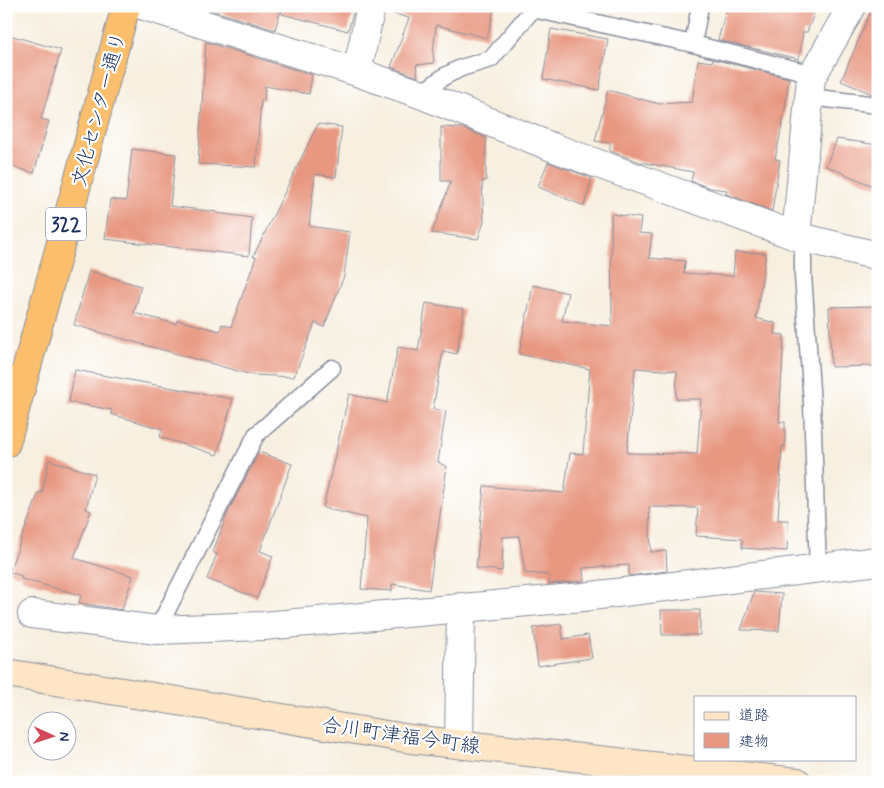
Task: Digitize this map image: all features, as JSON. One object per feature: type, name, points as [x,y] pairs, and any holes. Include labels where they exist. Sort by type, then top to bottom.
[{"type":"highway","name":"文化センター通り","points":[[6,443],[126,6]]},
{"type":"street","points":[[144,6],[357,72],[420,94],[552,147],[799,238],[878,256]]},
{"type":"street","points":[[357,72],[371,6]]},
{"type":"street","points":[[799,238],[811,86],[852,6]]},
{"type":"street","points":[[32,614],[156,630],[264,626],[583,597],[878,562]]},
{"type":"street","points":[[459,744],[461,607]]},
{"type":"street","name":"合川町津福今町線","points":[[6,673],[411,739],[797,782]]},
{"type":"lane","points":[[693,44],[700,6]]},
{"type":"lane","points":[[420,94],[445,76],[461,68],[492,59],[533,9],[693,44],[811,86],[878,105]]},
{"type":"lane","points":[[799,238],[812,404],[818,569]]},
{"type":"lane","points":[[156,630],[256,435],[332,368]]},
{"type":"building","points":[[208,6],[282,6],[275,30],[208,9]]},
{"type":"building","points":[[282,6],[355,6],[348,31],[282,14]]},
{"type":"building","points":[[395,6],[495,6],[487,38],[436,25],[433,53],[434,63],[416,65],[418,77],[391,67],[409,18],[394,14]]},
{"type":"building","points":[[727,6],[817,6],[807,32],[803,32],[799,59],[718,40]]},
{"type":"building","points":[[873,6],[878,6],[878,95],[841,81]]},
{"type":"building","points":[[551,29],[608,39],[599,90],[543,79]]},
{"type":"building","points":[[6,34],[61,50],[41,119],[49,121],[34,173],[6,165]]},
{"type":"building","points":[[206,42],[312,75],[309,94],[265,86],[264,100],[261,100],[256,167],[198,164]]},
{"type":"building","points":[[713,59],[789,78],[784,117],[775,159],[780,160],[772,211],[726,194],[727,190],[710,188],[691,181],[693,172],[640,162],[610,151],[610,143],[595,141],[608,90],[659,104],[692,102],[698,60],[712,62]]},
{"type":"building","points":[[318,124],[342,127],[336,177],[315,174],[309,226],[350,232],[344,276],[324,327],[315,323],[294,377],[252,375],[74,325],[89,271],[141,286],[134,313],[176,324],[177,320],[220,331],[222,324],[231,327],[256,257],[253,257]]},
{"type":"building","points":[[441,127],[462,128],[486,138],[486,181],[482,181],[484,222],[478,239],[432,233],[451,181],[441,181]]},
{"type":"building","points":[[837,139],[878,145],[878,188],[826,166]]},
{"type":"building","points":[[132,149],[176,154],[170,206],[252,218],[249,256],[105,239],[110,199],[126,201]]},
{"type":"building","points":[[548,162],[592,178],[584,206],[538,187]]},
{"type":"building","points":[[611,214],[641,218],[639,233],[652,234],[649,258],[685,261],[684,273],[733,276],[735,252],[766,253],[756,318],[775,323],[774,334],[784,335],[779,422],[785,422],[785,447],[782,446],[778,520],[788,520],[787,551],[742,548],[742,539],[696,536],[698,508],[649,507],[651,552],[666,551],[667,571],[629,576],[629,565],[583,568],[584,581],[549,584],[549,575],[525,573],[519,536],[503,537],[502,571],[476,568],[484,486],[564,493],[570,453],[583,454],[590,369],[519,354],[533,285],[568,293],[562,321],[612,326]],"holes":[[[635,368],[677,371],[676,399],[701,399],[697,454],[627,453]]]},
{"type":"building","points":[[426,303],[464,309],[457,354],[443,351],[433,409],[446,411],[438,462],[447,467],[429,590],[392,584],[392,591],[361,589],[367,518],[323,508],[349,394],[387,403],[398,347],[418,351]]},
{"type":"building","points":[[878,306],[878,366],[831,367],[829,307]]},
{"type":"building","points":[[75,370],[233,399],[217,455],[160,437],[162,429],[111,414],[112,410],[69,402]]},
{"type":"building","points":[[259,452],[292,464],[260,551],[273,556],[257,598],[207,579],[217,554],[213,552],[228,512]]},
{"type":"building","points":[[49,460],[95,474],[86,509],[91,511],[74,558],[133,576],[122,610],[79,603],[81,595],[21,579],[22,576],[9,572],[39,492],[42,493]]},
{"type":"building","points":[[754,592],[782,594],[779,631],[741,630]]},
{"type":"building","points":[[661,610],[700,610],[700,635],[662,635]]},
{"type":"building","points":[[561,624],[563,639],[588,635],[592,658],[538,666],[533,628]]},
{"type":"waterway","points":[[599,782],[610,776],[625,774]]}]
